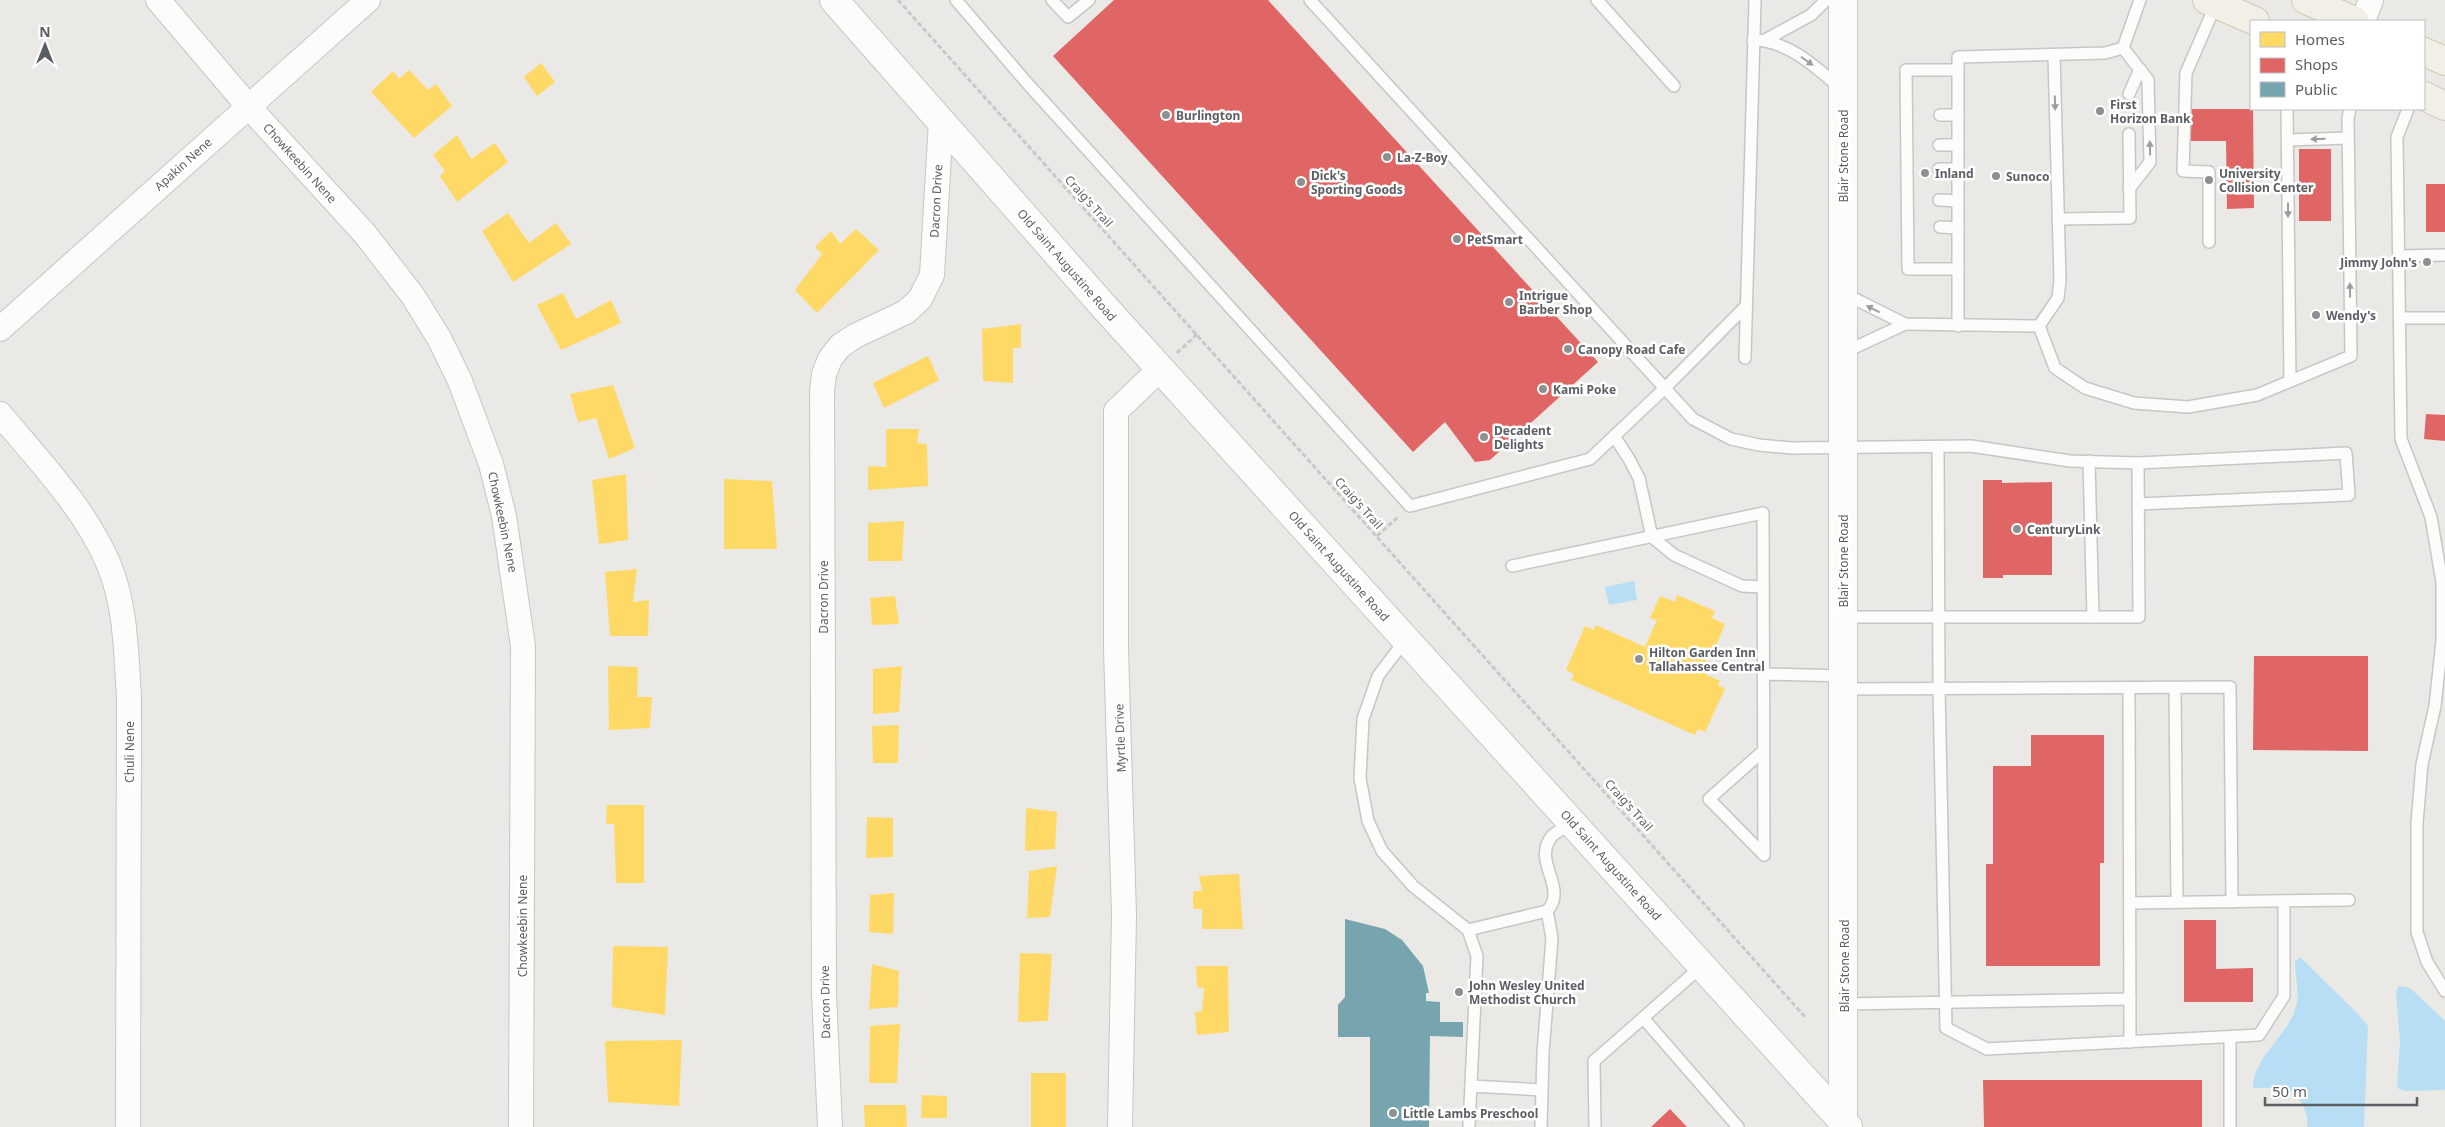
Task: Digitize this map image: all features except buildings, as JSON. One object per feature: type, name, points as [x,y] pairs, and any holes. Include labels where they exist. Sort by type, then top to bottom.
[{"type":"main road","points":[[2309,1],[2353,20]]},
{"type":"main road","points":[[2211,2],[2253,20]]},
{"type":"main road","points":[[2425,52],[2445,61]]},
{"type":"main road","points":[[2425,96],[2445,106]]},
{"type":"street","name":"Chowkeebin Nene","points":[[158,0],[248,106],[365,234],[413,296],[439,338],[460,382],[491,464],[504,516],[523,646],[521,1127]]},
{"type":"street","name":"Apakin Nene","points":[[0,329],[368,0]]},
{"type":"street","name":"Old Saint Augustine Road","points":[[834,0],[1160,369],[1845,1126]]},
{"type":"street","name":"Blair Stone Road","points":[[1843,0],[1845,1126]]},
{"type":"street","points":[[2363,20],[2371,0]]},
{"type":"street","name":"Dacron Drive","points":[[830,1127],[824,994],[822,392],[824,374],[830,360],[840,346],[855,336],[906,312],[920,298],[932,275],[941,121]]},
{"type":"street","name":"Myrtle Drive","points":[[1120,1127],[1124,915],[1116,649],[1116,411],[1160,369]]},
{"type":"street","name":"Chuli Nene","points":[[0,414],[62,488],[92,533],[109,566],[120,601],[125,638],[129,697],[128,1127]]},
{"type":"lane","points":[[956,0],[1027,83],[1410,506],[1590,459],[1665,388],[1746,306]]},
{"type":"lane","points":[[1052,0],[1068,17],[1089,0]]},
{"type":"lane","points":[[1310,0],[1693,419],[1731,439],[1759,445],[1843,448],[1971,446],[2070,461],[2138,463],[2346,453],[2349,495],[2138,504]]},
{"type":"lane","points":[[1597,0],[1674,86]]},
{"type":"lane","points":[[1745,358],[1755,0]]},
{"type":"lane","points":[[1765,40],[1811,15],[1826,0]]},
{"type":"lane","points":[[2123,48],[2140,0]]},
{"type":"lane","points":[[2209,242],[2209,172],[2183,171],[2186,73],[2211,2]]},
{"type":"lane","points":[[1753,40],[1765,40],[1807,59],[1843,91]]},
{"type":"lane","points":[[1958,326],[1958,57],[2104,53],[2123,48]]},
{"type":"lane","points":[[2123,48],[2148,80],[2150,162],[2130,189]]},
{"type":"lane","points":[[2039,326],[2058,298],[2060,280],[2054,55]]},
{"type":"lane","points":[[2129,94],[2140,69]]},
{"type":"lane","points":[[1958,70],[1906,70],[1911,115],[1912,168],[1912,228],[1908,269],[1958,269]]},
{"type":"lane","points":[[2287,110],[2290,382]]},
{"type":"lane","points":[[2039,326],[2055,368],[2085,388],[2134,403],[2188,407],[2258,395],[2351,356],[2348,138],[2350,110]]},
{"type":"lane","points":[[2408,110],[2397,137],[2401,439],[2431,517],[2442,582],[2442,641],[2435,706],[2422,764],[2417,823],[2417,932],[2427,962],[2445,991]]},
{"type":"lane","points":[[1940,115],[1958,115]]},
{"type":"lane","points":[[2058,219],[2130,218],[2129,134]]},
{"type":"lane","points":[[2288,140],[2348,138]]},
{"type":"lane","points":[[1939,145],[1958,145]]},
{"type":"lane","points":[[1939,169],[1958,170]]},
{"type":"lane","points":[[1939,200],[1958,201]]},
{"type":"lane","points":[[1940,227],[1958,228]]},
{"type":"lane","points":[[2399,256],[2445,255]]},
{"type":"lane","points":[[1843,293],[1905,324],[2039,326]]},
{"type":"lane","points":[[2400,318],[2445,318]]},
{"type":"lane","points":[[1843,353],[1905,324]]},
{"type":"lane","points":[[1614,436],[1639,478],[1652,537],[1674,555],[1742,586],[1764,587]]},
{"type":"lane","points":[[1938,447],[1939,689],[1946,1028],[1987,1049],[2259,1035],[2284,996],[2284,901]]},
{"type":"lane","points":[[2089,461],[2092,617]]},
{"type":"lane","points":[[1844,617],[2139,617],[2138,463]]},
{"type":"lane","points":[[1512,566],[1764,513],[1764,587],[1764,674],[1764,751],[1764,855],[1710,799],[1764,751]]},
{"type":"lane","points":[[1406,639],[1378,676],[1363,718],[1360,778],[1368,821],[1382,851],[1413,886],[1468,930],[1477,956],[1469,1127]]},
{"type":"lane","points":[[1764,674],[1939,689],[2230,687],[2232,902]]},
{"type":"lane","points":[[2129,688],[2130,1042]]},
{"type":"lane","points":[[2175,688],[2177,902]]},
{"type":"lane","points":[[1468,930],[1547,911],[1554,903],[1555,891],[1545,859],[1548,847],[1552,836],[1572,823]]},
{"type":"lane","points":[[2130,903],[2349,900]]},
{"type":"lane","points":[[1541,1127],[1552,938],[1547,911]]},
{"type":"lane","points":[[1595,1127],[1594,1061],[1702,966]]},
{"type":"lane","points":[[1844,1004],[2130,999]]},
{"type":"lane","points":[[1644,1019],[1738,1127]]},
{"type":"lane","points":[[2230,1037],[2230,1127]]},
{"type":"lane","points":[[1471,1086],[1542,1090]]},
{"type":"path","name":"Craig's Trail","points":[[898,0],[1806,1018]]},
{"type":"path","points":[[1377,536],[1410,506]]},
{"type":"water","points":[[1634,581],[1637,600],[1609,605],[1605,587]]},
{"type":"water","points":[[2300,957],[2368,1026],[2364,1127],[2307,1127],[2305,1110],[2295,1094],[2285,1089],[2253,1088],[2259,1065],[2294,1014],[2297,1002],[2295,962]]},
{"type":"water","points":[[2398,986],[2410,988],[2445,1021],[2445,1090],[2406,1091],[2399,1089],[2397,1085],[2400,1042],[2396,992]]},
{"type":"place","name":"First Horizon Bank","points":[[2100,111]]},
{"type":"place","name":"Burlington","points":[[1166,115]]},
{"type":"place","name":"La-Z-Boy","points":[[1387,157]]},
{"type":"place","name":"Inland","points":[[1925,173]]},
{"type":"place","name":"Sunoco","points":[[1996,176]]},
{"type":"place","name":"University Collision Center","points":[[2209,180]]},
{"type":"place","name":"Dick's Sporting Goods","points":[[1301,182]]},
{"type":"place","name":"PetSmart","points":[[1457,239]]},
{"type":"place","name":"Jimmy John's","points":[[2427,262]]},
{"type":"place","name":"Intrigue Barber Shop","points":[[1509,302]]},
{"type":"place","name":"Wendy's","points":[[2316,315]]},
{"type":"place","name":"Canopy Road Cafe","points":[[1568,349]]},
{"type":"place","name":"Kami Poke","points":[[1543,389]]},
{"type":"place","name":"Decadent Delights","points":[[1484,437]]},
{"type":"place","name":"CenturyLink","points":[[2017,529]]},
{"type":"place","name":"Hilton Garden Inn Tallahassee Central","points":[[1639,659]]},
{"type":"place","name":"John Wesley United Methodist Church","points":[[1459,992]]},
{"type":"place","name":"Little Lambs Preschool","points":[[1393,1113]]}]
